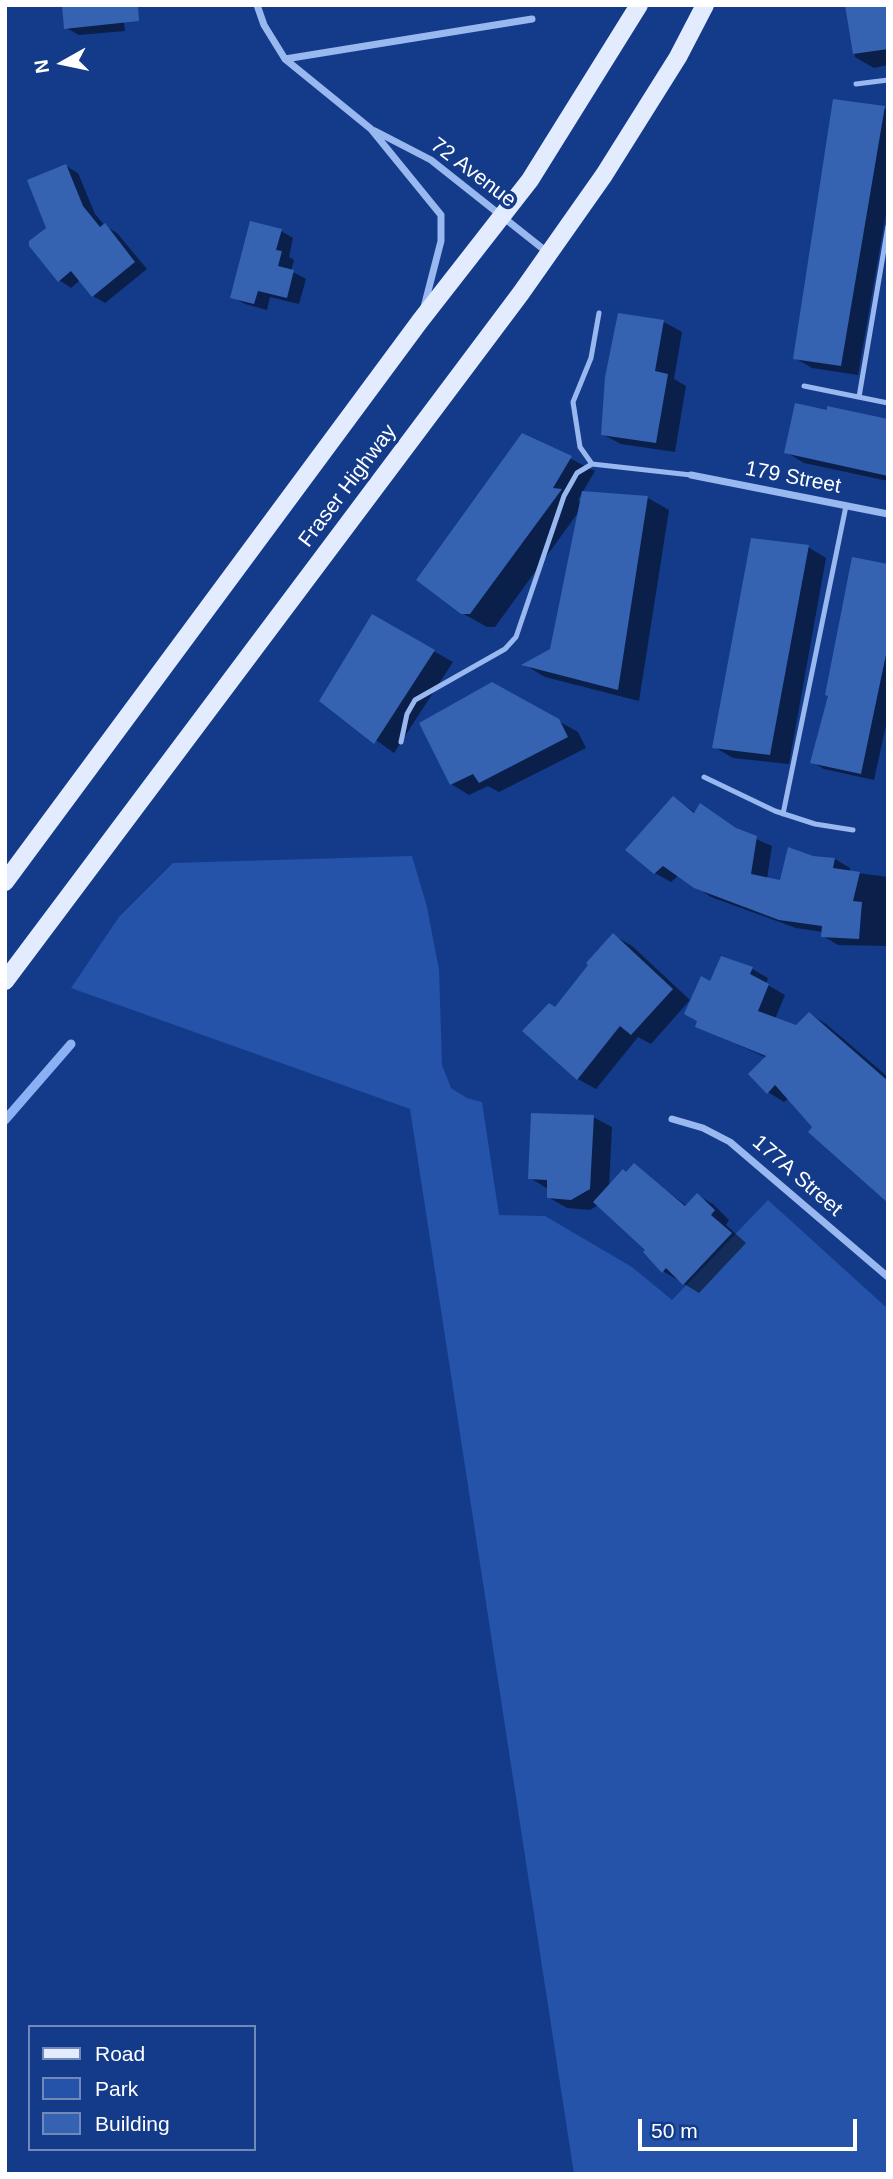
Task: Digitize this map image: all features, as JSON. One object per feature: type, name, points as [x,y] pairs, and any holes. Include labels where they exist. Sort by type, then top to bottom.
[{"type":"main road","name":"Fraser Highway","points":[[5,882],[420,321],[502,217],[563,130],[639,5]]},
{"type":"main road","name":"Fraser Highway","points":[[5,981],[549,254],[604,175],[678,57],[705,5]]},
{"type":"street","name":"72 Avenue","points":[[257,5],[264,25],[285,59],[371,129],[441,215],[441,241],[420,321]]},
{"type":"street","points":[[285,59],[532,19]]},
{"type":"street","name":"72 Avenue","points":[[371,129],[431,160],[549,254]]},
{"type":"street","name":"179 Street","points":[[691,475],[888,514]]},
{"type":"street","name":"177A Street","points":[[673,1119],[703,1128],[730,1142],[888,1277]]},
{"type":"lane","points":[[856,84],[888,80]]},
{"type":"lane","points":[[859,397],[888,226]]},
{"type":"lane","points":[[593,464],[580,447],[573,402],[592,358],[599,313]]},
{"type":"lane","points":[[804,386],[888,403]]},
{"type":"lane","points":[[401,742],[407,714],[415,699],[505,649],[516,637],[564,496],[577,473],[593,464],[691,475]]},
{"type":"lane","points":[[783,814],[846,506]]},
{"type":"lane","points":[[704,776],[753,803],[783,814],[815,824],[853,830]]},
{"type":"green space","points":[[412,856],[427,907],[439,970],[442,1065],[451,1088],[467,1098],[482,1102],[499,1215],[545,1216],[632,1267],[672,1300],[768,1200],[888,1309],[888,2174],[574,2174],[410,1109],[71,988],[119,917],[173,863]]},
{"type":"building","points":[[62,5],[138,5],[139,21],[64,29]]},
{"type":"building","points":[[845,5],[888,5],[888,49],[853,54]]},
{"type":"building","points":[[833,99],[885,106],[841,366],[793,359]]},
{"type":"building","points":[[66,164],[83,206],[100,227],[105,223],[135,262],[92,297],[71,271],[58,282],[29,246],[29,241],[46,228],[27,180]]},
{"type":"building","points":[[250,221],[282,229],[276,250],[282,251],[278,266],[294,270],[287,298],[258,291],[254,304],[230,298]]},
{"type":"building","points":[[618,313],[664,320],[655,371],[668,374],[656,443],[601,435],[605,377]]},
{"type":"building","points":[[795,403],[827,410],[827,406],[888,419],[888,476],[784,453]]},
{"type":"building","points":[[522,433],[572,456],[553,488],[562,489],[470,614],[461,614],[416,580]]},
{"type":"building","points":[[582,491],[648,496],[618,690],[521,665],[550,649]]},
{"type":"building","points":[[751,538],[809,545],[770,755],[712,748]]},
{"type":"building","points":[[852,557],[888,564],[888,645],[861,774],[810,763],[828,696],[825,695]]},
{"type":"building","points":[[372,614],[435,650],[374,744],[319,701]]},
{"type":"building","points":[[492,682],[559,719],[568,737],[479,783],[473,774],[450,785],[419,723]]},
{"type":"building","points":[[673,796],[694,813],[700,803],[736,828],[757,836],[751,874],[780,880],[788,847],[813,856],[835,858],[833,868],[860,872],[853,901],[862,902],[859,939],[821,937],[822,926],[779,920],[694,888],[663,866],[654,874],[625,850]]},
{"type":"building","points":[[613,933],[673,989],[631,1035],[620,1026],[577,1080],[522,1031],[549,1003],[555,1007],[588,965],[586,963]]},
{"type":"building","points":[[721,956],[753,967],[750,974],[769,984],[758,1011],[796,1025],[809,1012],[888,1081],[888,1203],[808,1132],[812,1127],[775,1085],[767,1094],[748,1074],[766,1056],[695,1027],[697,1021],[684,1014],[701,976],[710,981]]},
{"type":"building","points":[[531,1113],[594,1115],[590,1189],[571,1200],[547,1198],[547,1180],[528,1179]]},
{"type":"building","points":[[634,1163],[685,1206],[697,1193],[715,1210],[711,1215],[732,1233],[683,1285],[666,1268],[662,1273],[643,1252],[645,1250],[593,1202],[623,1169],[626,1172]]},
{"type":"waterway","points":[[5,1120],[71,1044]]}]
